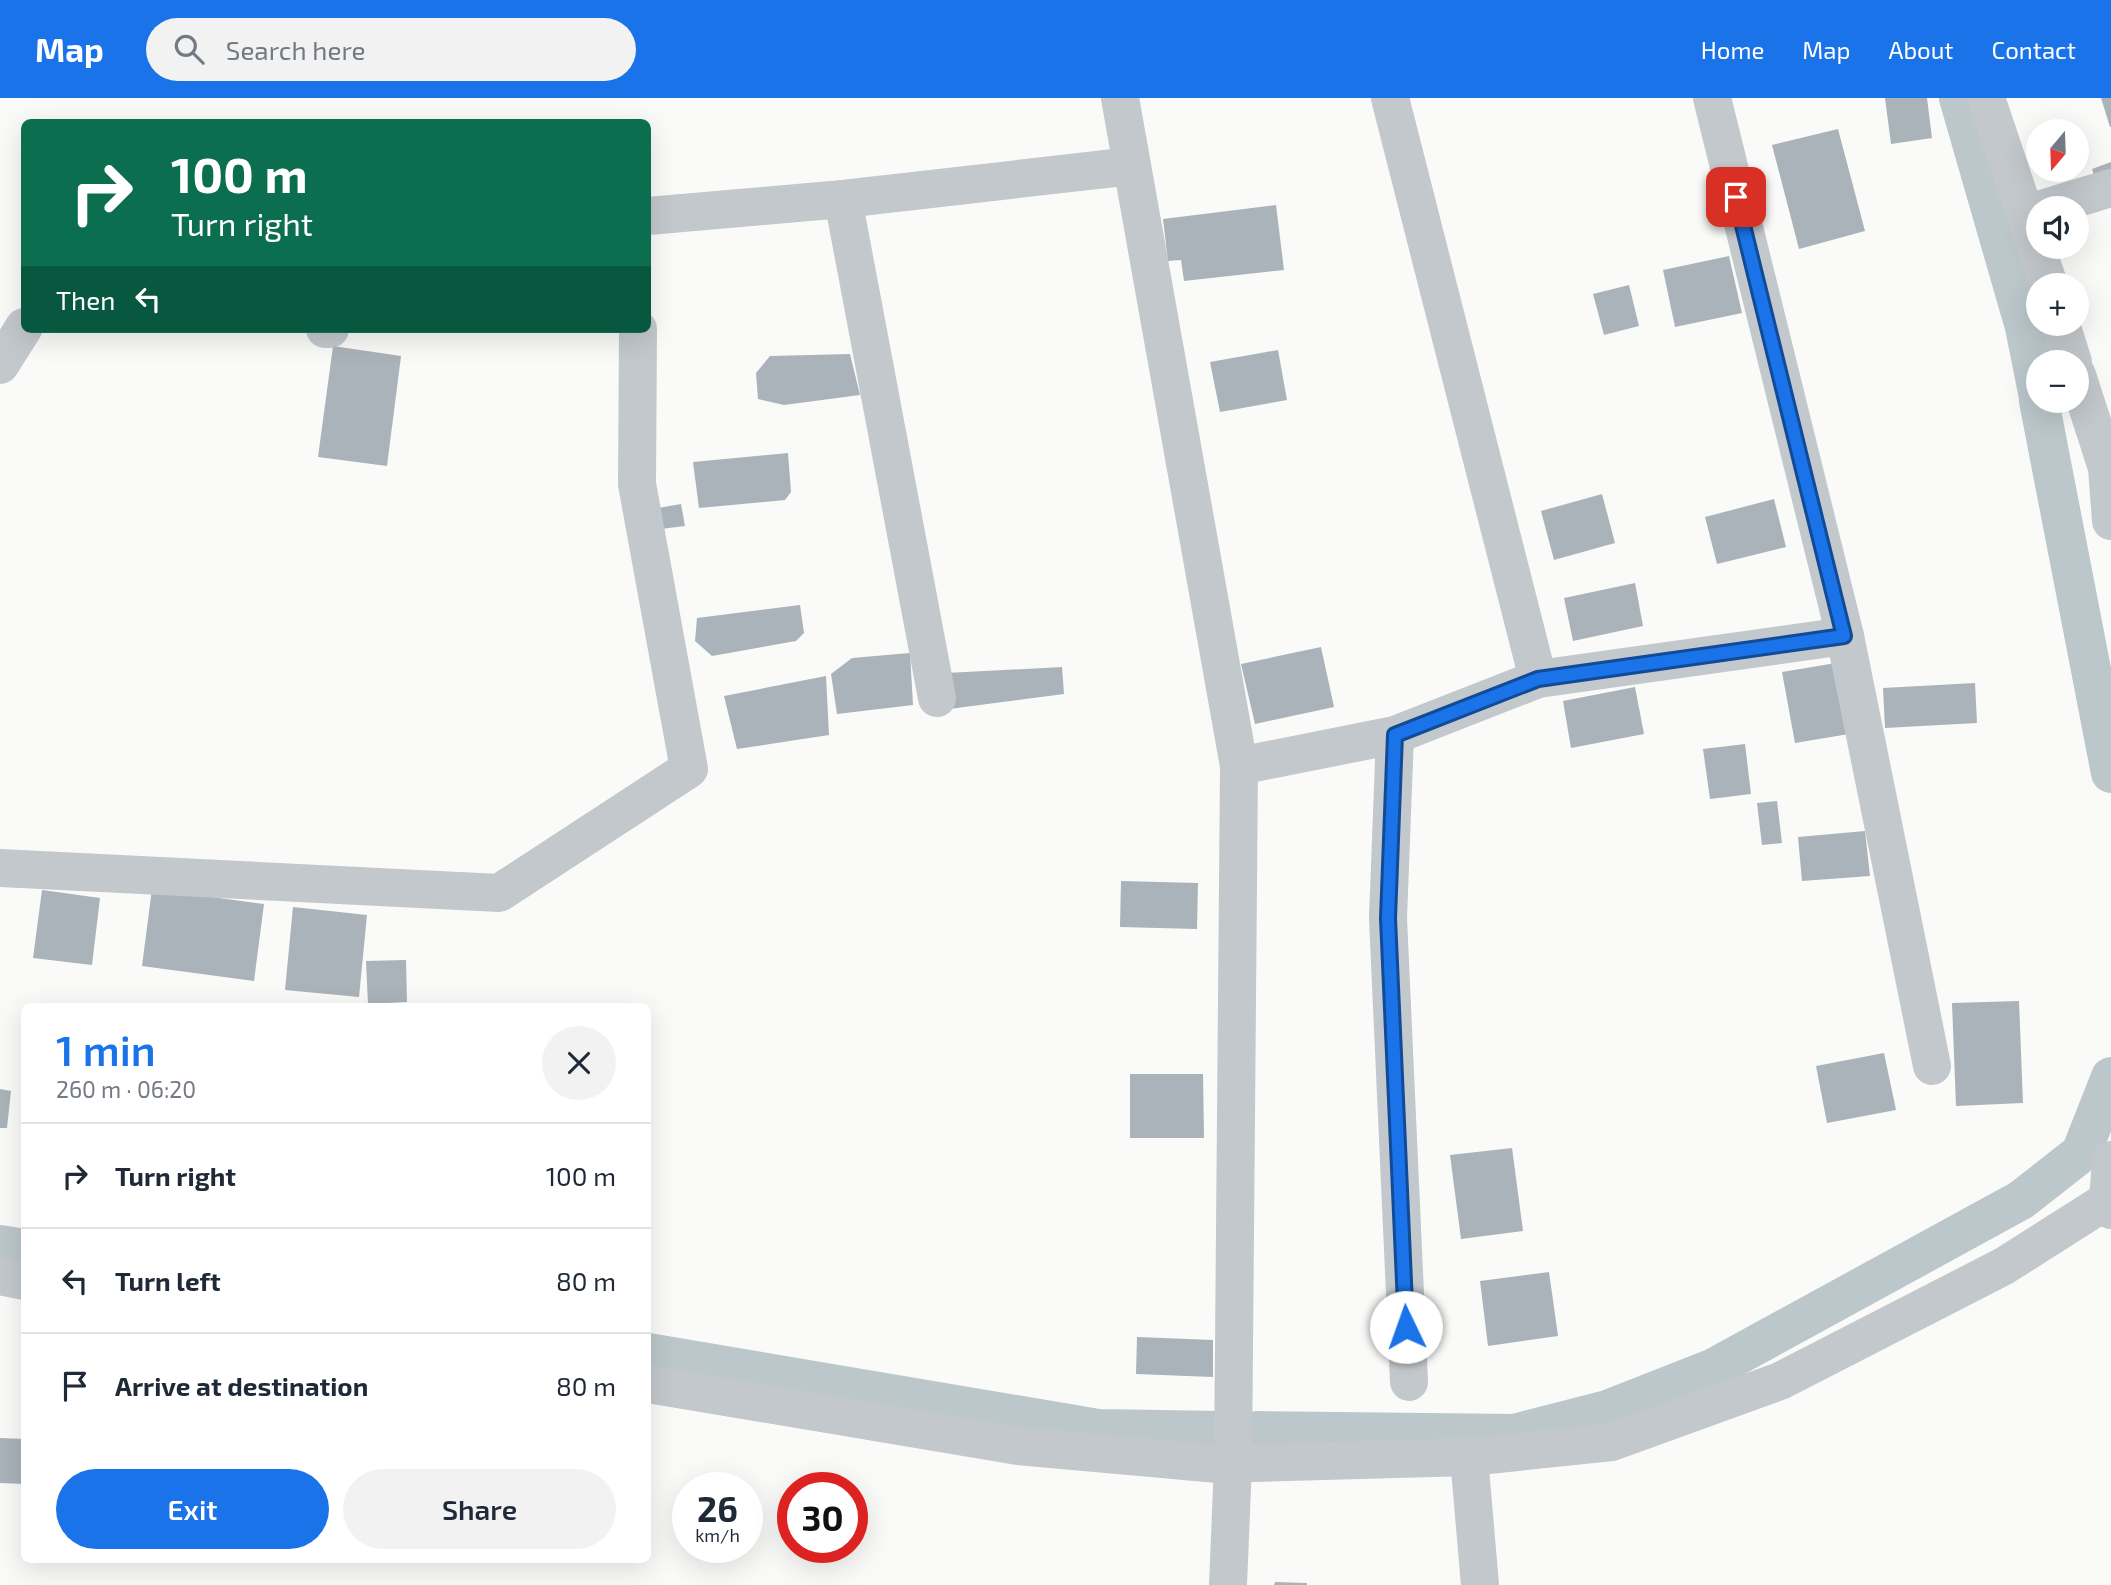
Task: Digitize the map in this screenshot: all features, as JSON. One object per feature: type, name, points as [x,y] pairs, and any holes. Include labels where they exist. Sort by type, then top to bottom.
[{"type":"street","points":[[1120,98],[1239,766],[1234,1464],[1228,1585]]},
{"type":"street","points":[[1390,98],[1538,679]]},
{"type":"street","points":[[1712,98],[1844,636],[1932,1066]]},
{"type":"street","points":[[1986,98],[2030,196]]},
{"type":"street","points":[[651,216],[843,199],[1132,166]]},
{"type":"street","points":[[2085,196],[2111,188]]},
{"type":"street","points":[[843,199],[937,698]]},
{"type":"street","points":[[0,365],[21,332]]},
{"type":"street","points":[[0,868],[499,893],[689,769],[637,484],[638,333]]},
{"type":"street","points":[[2089,409],[2109,467],[2111,521]]},
{"type":"street","points":[[1239,766],[1395,735],[1538,679],[1844,636]]},
{"type":"street","points":[[1395,735],[1388,918],[1409,1382]]},
{"type":"street","points":[[651,1385],[1018,1446],[1234,1464],[1469,1457],[1612,1442],[1780,1381],[2004,1266],[2110,1205],[2111,1160]]},
{"type":"street","points":[[0,1276],[21,1280]]},
{"type":"street","points":[[1469,1457],[1480,1585]]},
{"type":"building","points":[[1885,98],[1927,98],[1932,138],[1891,144]]},
{"type":"building","points":[[2101,98],[2111,98],[2111,127],[2110,127]]},
{"type":"building","points":[[1838,129],[1865,231],[1799,249],[1772,145]]},
{"type":"building","points":[[2111,162],[2111,181],[2097,185],[2092,169]]},
{"type":"building","points":[[1276,205],[1284,270],[1184,281],[1181,260],[1168,261],[1163,219]]},
{"type":"building","points":[[1729,256],[1742,313],[1675,327],[1663,270]]},
{"type":"building","points":[[1629,285],[1639,326],[1604,335],[1593,294]]},
{"type":"building","points":[[333,346],[401,356],[387,466],[318,457]]},
{"type":"building","points":[[1278,350],[1287,400],[1220,412],[1210,362]]},
{"type":"building","points":[[850,354],[860,395],[784,405],[758,399],[756,373],[770,356]]},
{"type":"building","points":[[788,453],[791,492],[785,500],[699,508],[693,462]]},
{"type":"building","points":[[1602,494],[1615,543],[1554,560],[1541,511]]},
{"type":"building","points":[[1774,499],[1786,547],[1717,564],[1705,517]]},
{"type":"building","points":[[681,504],[685,526],[661,529],[658,508]]},
{"type":"building","points":[[1635,583],[1643,626],[1573,641],[1564,598]]},
{"type":"building","points":[[800,605],[804,633],[796,641],[712,656],[695,641],[697,618]]},
{"type":"building","points":[[1321,647],[1334,707],[1255,724],[1241,664]]},
{"type":"building","points":[[910,653],[913,705],[837,714],[831,674],[852,658]]},
{"type":"building","points":[[1836,663],[1849,734],[1795,743],[1782,672]]},
{"type":"building","points":[[1062,667],[1064,694],[949,709],[946,673]]},
{"type":"building","points":[[826,676],[829,735],[737,749],[724,696]]},
{"type":"building","points":[[1975,683],[1977,723],[1885,728],[1883,688]]},
{"type":"building","points":[[1635,687],[1644,734],[1571,748],[1563,701]]},
{"type":"building","points":[[1745,744],[1751,794],[1710,799],[1703,749]]},
{"type":"building","points":[[1777,801],[1782,843],[1762,845],[1757,803]]},
{"type":"building","points":[[1865,831],[1870,876],[1802,881],[1798,837]]},
{"type":"building","points":[[1121,881],[1198,883],[1197,929],[1120,927]]},
{"type":"building","points":[[152,889],[264,904],[254,981],[142,966]]},
{"type":"building","points":[[42,890],[100,898],[92,965],[33,958]]},
{"type":"building","points":[[293,907],[367,915],[359,997],[285,990]]},
{"type":"building","points":[[406,960],[407,1002],[368,1003],[366,961]]},
{"type":"building","points":[[2019,1001],[2023,1103],[1956,1106],[1952,1003]]},
{"type":"building","points":[[1884,1053],[1896,1110],[1827,1123],[1816,1066]]},
{"type":"building","points":[[1130,1074],[1203,1074],[1204,1138],[1130,1138]]},
{"type":"building","points":[[0,1089],[11,1091],[7,1128],[0,1128]]},
{"type":"building","points":[[1512,1148],[1523,1231],[1461,1239],[1450,1155]]},
{"type":"building","points":[[1549,1272],[1558,1336],[1488,1346],[1480,1281]]},
{"type":"building","points":[[1137,1337],[1213,1340],[1213,1377],[1136,1374]]},
{"type":"building","points":[[0,1438],[21,1439],[21,1484],[0,1483]]},
{"type":"building","points":[[1275,1582],[1307,1583],[1307,1585],[1274,1585]]},
{"type":"waterway","points":[[1959,98],[2030,350]]},
{"type":"waterway","points":[[2041,413],[2111,773]]},
{"type":"waterway","points":[[1258,1431],[1514,1434],[1607,1410],[1714,1368],[2021,1200],[2081,1153],[2111,1077]]},
{"type":"waterway","points":[[0,1245],[21,1248]]},
{"type":"waterway","points":[[651,1354],[1098,1429],[1222,1431]]},
{"type":"route","points":[[1406,1327],[1388,918],[1395,735],[1538,679],[1844,636],[1736,197]]}]
